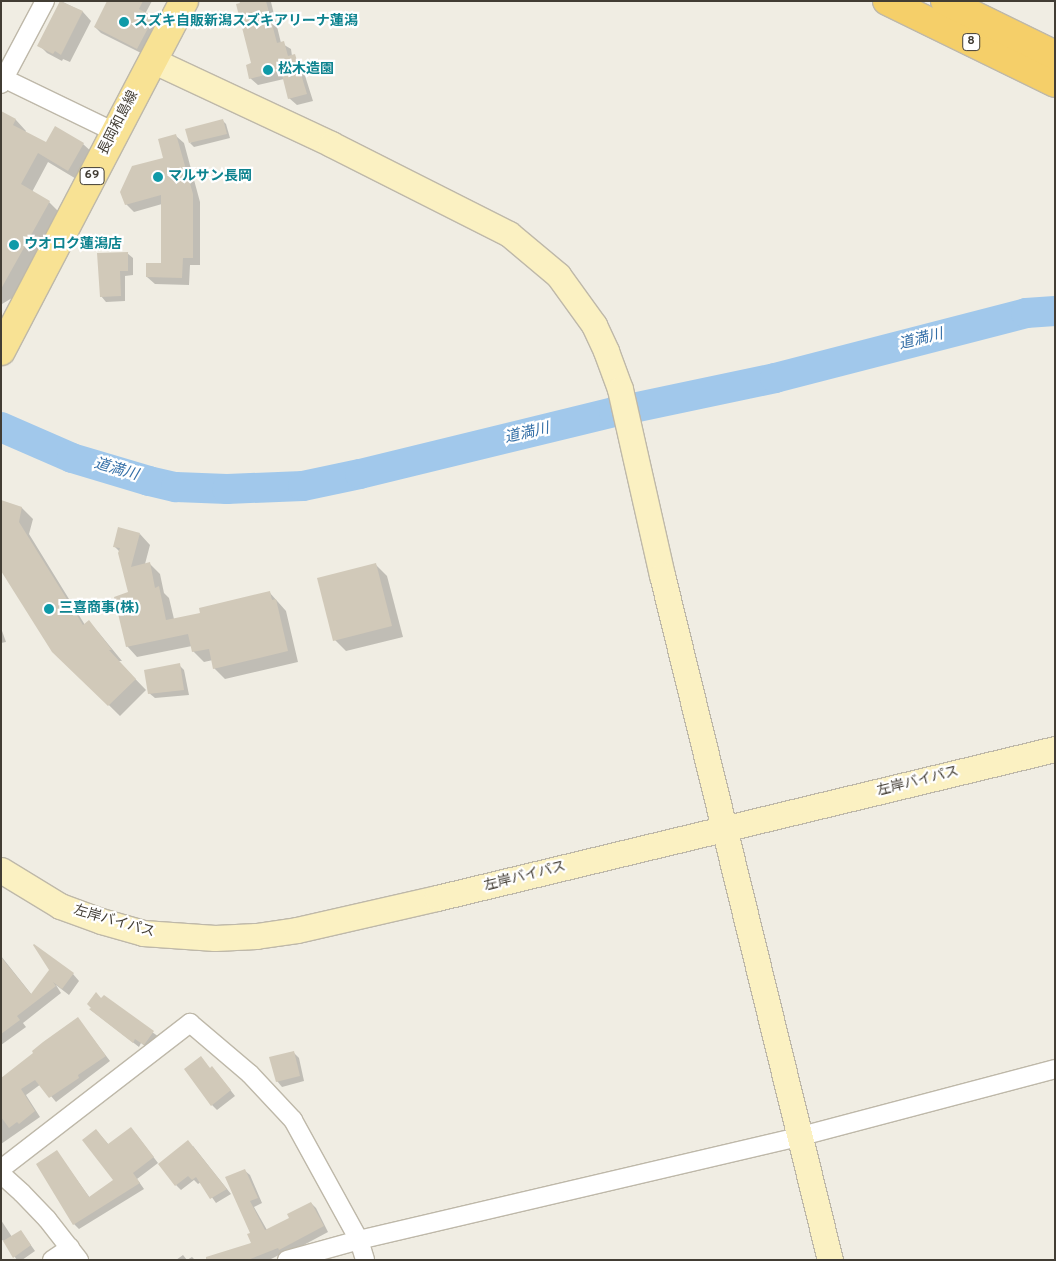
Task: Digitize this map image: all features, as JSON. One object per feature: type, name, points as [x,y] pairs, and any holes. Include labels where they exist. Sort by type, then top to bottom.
[{"type":"highway","name":"8","points":[[887,1],[1055,83]]},
{"type":"highway","name":"8","points":[[945,1],[1055,55]]},
{"type":"main road","name":"長岡和島線","points":[[4,340],[184,1]]},
{"type":"street","points":[[45,1],[2,80],[114,132]]},
{"type":"street","points":[[152,60],[390,173],[510,234],[558,275],[577,298],[602,342],[620,390],[633,440],[662,575],[725,828],[798,1136],[830,1260]]},
{"type":"street","name":"左岸バイパス","points":[[1,870],[60,906],[101,921],[143,933],[215,938],[256,936],[297,930],[437,898],[1055,749]]},
{"type":"street","points":[[1,1169],[190,1023],[250,1074],[293,1120],[359,1240],[365,1260]]},
{"type":"street","points":[[287,1260],[359,1240],[798,1136],[1055,1069]]},
{"type":"street","points":[[1,1174],[22,1193],[75,1254],[52,1260]]},
{"type":"building","points":[[60,1],[83,11],[61,55],[55,51],[53,54],[37,46]]},
{"type":"building","name":"スズキ自販新潟スズキアリーナ蓮潟","points":[[107,1],[143,1],[139,9],[154,17],[137,49],[94,27]]},
{"type":"building","points":[[239,1],[266,1],[277,43],[284,41],[288,56],[295,54],[307,94],[288,99],[281,71],[249,79],[246,65],[251,63],[236,4],[240,3]]},
{"type":"building","points":[[1,111],[16,119],[13,125],[46,142],[55,126],[84,143],[68,171],[38,153],[21,184],[50,201],[1,289]]},
{"type":"building","points":[[223,119],[227,134],[189,143],[185,129]]},
{"type":"building","points":[[176,134],[193,194],[193,258],[183,258],[182,278],[146,277],[146,263],[161,263],[161,195],[125,205],[120,192],[132,166],[163,158],[158,139]]},
{"type":"building","points":[[128,252],[128,271],[120,271],[121,296],[100,297],[97,253]]},
{"type":"building","name":"三喜商事(株)","points":[[1,500],[22,507],[19,522],[83,625],[89,620],[112,650],[109,650],[136,679],[108,706],[52,652],[1,571]]},
{"type":"building","points":[[118,527],[140,533],[131,567],[150,562],[155,588],[159,586],[166,620],[200,613],[199,608],[270,591],[272,600],[276,599],[288,651],[213,669],[209,649],[192,652],[188,634],[126,647],[114,597],[128,592],[118,553],[120,548],[113,547]]},
{"type":"building","points":[[376,563],[392,626],[333,641],[317,578]]},
{"type":"building","points":[[180,663],[184,690],[148,694],[144,670]]},
{"type":"building","points":[[34,944],[74,973],[62,989],[53,982],[56,986],[17,1016],[20,1020],[1,1034],[1,957],[31,994],[49,970]]},
{"type":"building","points":[[96,992],[101,998],[104,995],[154,1031],[144,1045],[135,1039],[133,1043],[89,1009],[91,1008],[87,1004]]},
{"type":"building","points":[[78,1017],[106,1056],[78,1075],[79,1078],[49,1098],[35,1080],[21,1089],[35,1111],[19,1124],[17,1122],[9,1128],[1,1117],[1,1078],[33,1053],[32,1051],[43,1042]]},
{"type":"building","points":[[294,1051],[300,1076],[276,1082],[269,1057]]},
{"type":"building","points":[[201,1056],[210,1068],[212,1066],[231,1090],[211,1106],[184,1069]]},
{"type":"building","points":[[131,1127],[154,1157],[133,1173],[140,1183],[73,1225],[36,1164],[57,1150],[89,1197],[113,1180],[82,1140],[96,1129],[108,1144]]},
{"type":"building","points":[[188,1140],[227,1189],[210,1199],[196,1177],[192,1180],[188,1176],[175,1186],[158,1164]]},
{"type":"building","points":[[245,1169],[258,1198],[250,1201],[265,1230],[289,1218],[287,1214],[311,1202],[324,1226],[279,1250],[278,1248],[248,1260],[206,1260],[206,1257],[251,1243],[247,1234],[250,1233],[225,1177]]},
{"type":"building","points":[[21,1230],[31,1245],[13,1258],[3,1241]]},
{"type":"waterway","name":"道満川","points":[[1,427],[72,458],[176,487],[227,489],[303,486],[360,474],[614,412],[775,378],[1026,313],[1055,311]]},
{"type":"place","name":"スズキ自販新潟スズキアリーナ蓮潟","points":[[124,22]]},
{"type":"place","name":"松木造園","points":[[268,70]]},
{"type":"place","name":"マルサン長岡","points":[[158,177]]},
{"type":"place","name":"ウオロク蓮潟店","points":[[14,245]]},
{"type":"place","name":"三喜商事(株)","points":[[49,609]]}]
